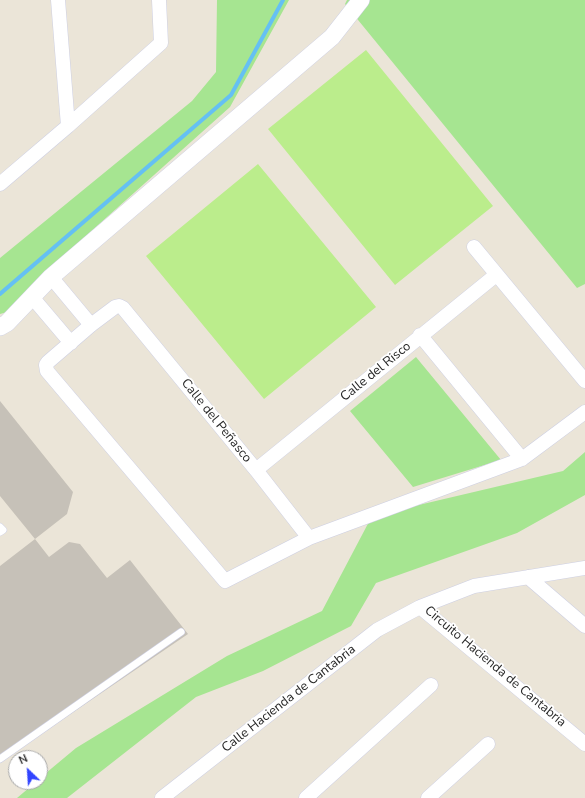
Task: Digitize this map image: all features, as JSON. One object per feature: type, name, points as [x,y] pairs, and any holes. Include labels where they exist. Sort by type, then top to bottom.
[{"type":"street","points":[[58,0],[68,126]]},
{"type":"street","points":[[0,184],[161,44],[159,0]]},
{"type":"street","points":[[0,326],[7,323],[52,277],[332,37],[361,0]]},
{"type":"street","points":[[474,248],[585,381]]},
{"type":"street","name":"Calle del Risco","points":[[256,470],[420,335],[496,275]]},
{"type":"street","points":[[52,277],[91,325],[48,362],[46,365],[47,371],[225,581],[310,538],[522,459],[585,412]]},
{"type":"street","points":[[32,298],[71,343]]},
{"type":"street","name":"Calle del Peñasco","points":[[91,325],[115,308],[119,306],[123,308],[310,538]]},
{"type":"street","points":[[420,335],[522,459]]},
{"type":"street","name":"Circuito Hacienda de Cantabria","points":[[585,568],[474,586],[420,608],[585,744]]},
{"type":"street","points":[[528,577],[585,626]]},
{"type":"street","name":"Calle Hacienda de Cantabria","points":[[162,798],[377,630],[420,608]]},
{"type":"street","points":[[306,798],[432,685]]},
{"type":"street","points":[[428,798],[488,744]]},
{"type":"lane","points":[[0,526],[3,530],[0,532]]},
{"type":"lane","points":[[0,758],[181,632]]},
{"type":"green space","points":[[217,0],[289,0],[230,107],[59,260],[7,312],[0,314],[0,258],[192,101],[216,72]]},
{"type":"green space","points":[[347,0],[585,0],[585,284],[577,288],[345,4]]},
{"type":"green space","points":[[366,50],[493,206],[395,285],[268,129]]},
{"type":"green space","points":[[258,164],[376,307],[264,399],[146,256]]},
{"type":"green space","points":[[416,357],[501,460],[413,487],[350,411]]},
{"type":"green space","points":[[585,452],[585,495],[517,533],[376,583],[351,626],[263,671],[196,697],[67,798],[17,798],[26,790],[48,790],[48,771],[76,748],[227,656],[322,611],[372,516],[563,471]]},
{"type":"building","points":[[0,401],[73,492],[67,514],[35,539],[0,496]]},
{"type":"building","points":[[35,539],[49,557],[69,542],[80,544],[107,578],[130,560],[188,634],[18,750],[8,750],[8,757],[0,762],[0,566]]},
{"type":"waterway","points":[[0,294],[231,95],[283,0]]}]
